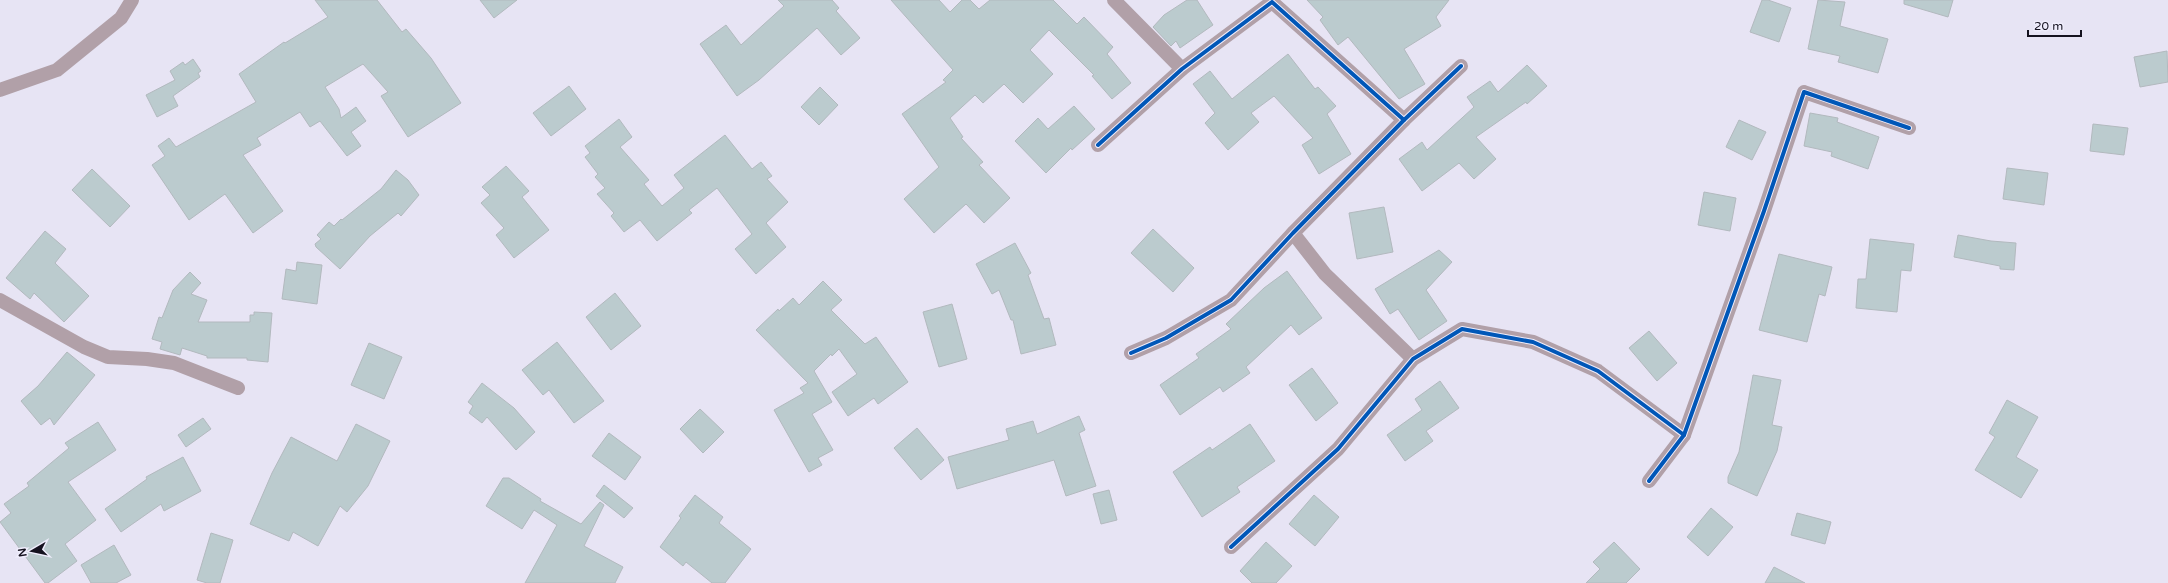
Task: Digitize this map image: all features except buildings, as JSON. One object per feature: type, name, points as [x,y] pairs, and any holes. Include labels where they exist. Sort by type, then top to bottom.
[{"type":"street","points":[[0,90],[57,70],[121,18],[132,0]]},
{"type":"street","points":[[1114,0],[1182,69]]},
{"type":"street","points":[[1098,145],[1182,69],[1272,2],[1404,120]]},
{"type":"street","points":[[1131,353],[1166,338],[1231,300],[1293,233],[1404,120],[1461,66]]},
{"type":"street","points":[[1649,481],[1684,435],[1764,211],[1804,92],[1909,128]]},
{"type":"street","points":[[1293,233],[1325,274],[1413,359]]},
{"type":"street","points":[[0,300],[84,347],[108,357],[147,359],[174,363],[238,388]]},
{"type":"street","points":[[1232,547],[1338,449],[1413,359],[1462,329],[1533,342],[1598,371],[1684,435]]},
{"type":"cycle path","points":[[1098,145],[1182,69],[1272,2],[1404,120]]},
{"type":"cycle path","points":[[1131,353],[1166,338],[1231,300],[1293,233],[1404,120],[1461,66]]},
{"type":"cycle path","points":[[1649,481],[1684,435],[1764,211],[1804,92],[1909,128]]},
{"type":"cycle path","points":[[1231,547],[1338,449],[1413,359],[1462,329],[1533,342],[1598,371],[1684,435]]}]
